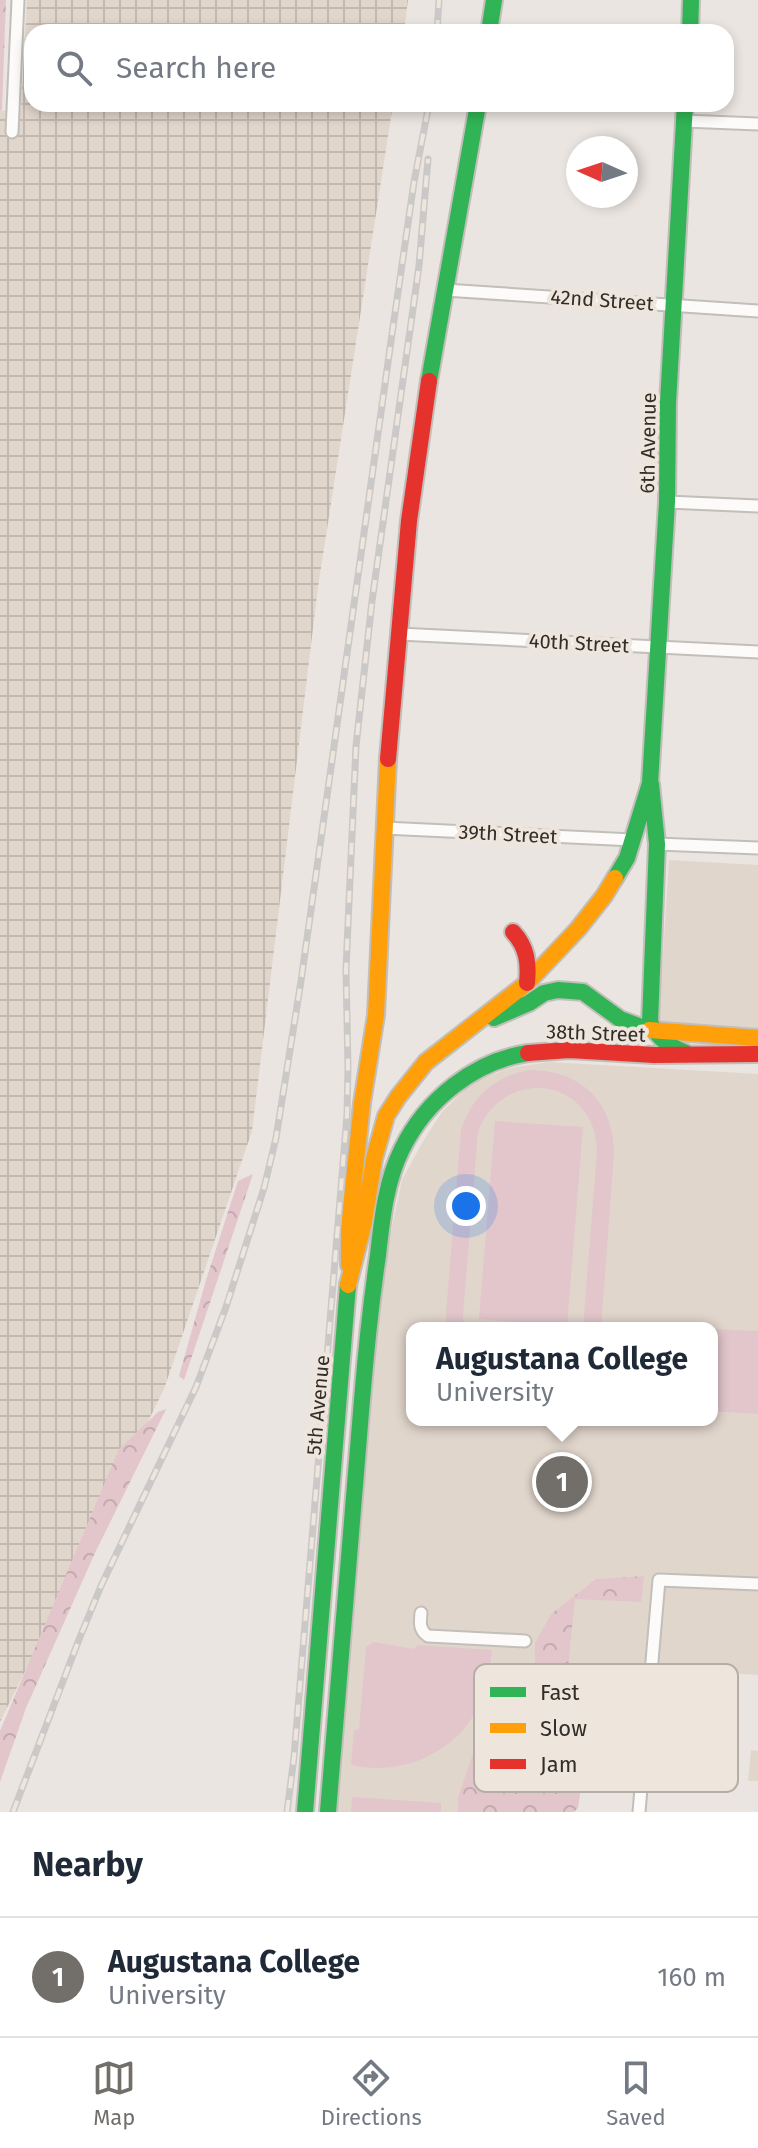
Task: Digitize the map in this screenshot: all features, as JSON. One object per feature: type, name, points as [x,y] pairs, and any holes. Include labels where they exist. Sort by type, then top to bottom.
[{"type":"main road","points":[[490,24],[494,0]]},
{"type":"main road","points":[[690,24],[691,0]]},
{"type":"main road","points":[[348,1286],[349,1227],[362,1103],[376,1015],[389,735],[404,560],[422,422],[477,112]]},
{"type":"main road","name":"6th Avenue","points":[[651,1031],[649,1015],[657,844],[650,783],[685,112]]},
{"type":"main road","name":"6th Avenue","points":[[459,1034],[527,983],[578,929],[604,896],[627,858],[650,783]]},
{"type":"main road","points":[[513,932],[522,940],[526,952],[529,967],[527,983]]},
{"type":"main road","points":[[459,1034],[529,1003],[544,993],[558,990],[583,992],[620,1019],[651,1031],[666,1045],[687,1054]]},
{"type":"main road","name":"38th Street","points":[[651,1031],[758,1038]]},
{"type":"main road","name":"5th Avenue","points":[[305,1812],[348,1286],[386,1116],[426,1062],[459,1034]]},
{"type":"main road","name":"38th Street","points":[[328,1812],[367,1340],[381,1229],[395,1163],[415,1125],[459,1079],[482,1066],[523,1052],[567,1049],[655,1055],[758,1054]]},
{"type":"street","points":[[12,132],[18,0]]},
{"type":"street","points":[[685,112],[758,124]]},
{"type":"street","name":"42nd Street","points":[[445,290],[758,311]]},
{"type":"street","points":[[667,502],[758,506]]},
{"type":"street","name":"40th Street","points":[[399,634],[758,652]]},
{"type":"street","name":"39th Street","points":[[384,828],[633,840]]},
{"type":"street","points":[[657,844],[758,848]]},
{"type":"street","points":[[652,1664],[659,1580],[758,1584]]},
{"type":"street","points":[[421,1613],[420,1628],[428,1636],[525,1641]]},
{"type":"street","points":[[639,1812],[641,1792]]},
{"type":"shaded area","points":[[27,0],[408,0],[405,24],[26,24]]},
{"type":"shaded area","points":[[24,54],[24,112],[392,112],[318,587],[252,1131],[164,1389],[0,1722],[0,111],[21,109]]},
{"type":"shaded area","points":[[669,860],[758,865],[758,1030],[662,1024],[659,1018]]},
{"type":"shaded area","points":[[549,1062],[758,1074],[758,1675],[738,1674],[738,1664],[474,1664],[474,1792],[525,1792],[523,1812],[338,1812],[377,1338],[388,1245],[402,1180],[442,1112],[472,1082],[510,1068]]},
{"type":"shaded area","points":[[751,1750],[758,1751],[758,1781],[748,1781]]},
{"type":"green space","points":[[0,0],[6,0],[0,111]]},
{"type":"green space","points":[[530,1070],[549,1072],[579,1083],[592,1093],[608,1119],[614,1154],[601,1322],[583,1322],[597,1151],[593,1126],[582,1108],[566,1095],[547,1089],[527,1089],[507,1096],[491,1110],[478,1132],[464,1322],[447,1322],[461,1130],[478,1098],[496,1083]]},
{"type":"green space","points":[[495,1121],[583,1127],[567,1322],[479,1319]]},
{"type":"green space","points":[[253,1174],[184,1380],[179,1376],[238,1181]]},
{"type":"green space","points":[[718,1329],[758,1331],[758,1414],[718,1411]]},
{"type":"green space","points":[[166,1409],[94,1555],[26,1708],[0,1782],[0,1731],[119,1449],[158,1412]]},
{"type":"green space","points":[[644,1576],[641,1602],[575,1599],[568,1664],[535,1664],[535,1643],[551,1614],[596,1579]]},
{"type":"green space","points":[[374,1642],[414,1649],[418,1645],[492,1650],[490,1664],[474,1664],[474,1715],[461,1733],[429,1756],[410,1763],[371,1768],[351,1765],[354,1730],[359,1729],[366,1647]]},
{"type":"green space","points":[[473,1754],[474,1792],[580,1792],[578,1808],[574,1812],[458,1812],[458,1797]]},
{"type":"green space","points":[[352,1797],[441,1803],[441,1812],[351,1812]]},
{"type":"railway","points":[[438,24],[439,0]]},
{"type":"railway","points":[[13,1812],[101,1586],[196,1387],[226,1307],[264,1188],[276,1138],[301,981],[414,182],[427,112]]},
{"type":"railway","points":[[287,1812],[347,1115],[346,969],[356,746],[372,601],[419,266],[428,159]]},
{"type":"traffic: fast","points":[[490,24],[494,0]]},
{"type":"traffic: fast","points":[[690,24],[691,0]]},
{"type":"traffic: fast","points":[[429,381],[477,112]]},
{"type":"traffic: fast","points":[[615,878],[627,858],[650,783],[667,502],[668,403],[685,112]]},
{"type":"traffic: fast","points":[[651,784],[657,844],[650,1022],[665,1041],[686,1053]]},
{"type":"traffic: fast","points":[[494,1018],[544,993],[571,991],[583,992],[620,1019],[649,1030]]},
{"type":"traffic: fast","points":[[328,1812],[365,1363],[388,1187],[412,1131],[438,1099],[489,1064],[528,1053]]},
{"type":"traffic: fast","points":[[305,1812],[348,1285]]},
{"type":"traffic: slow","points":[[349,1265],[349,1227],[362,1103],[376,1015],[388,759]]},
{"type":"traffic: slow","points":[[348,1285],[364,1222],[374,1159],[386,1116],[398,1097],[426,1062],[527,983],[578,929],[615,878]]},
{"type":"traffic: slow","points":[[649,1030],[758,1038]]},
{"type":"traffic: jam","points":[[388,759],[409,521],[429,381]]},
{"type":"traffic: jam","points":[[513,932],[526,956],[527,983]]},
{"type":"traffic: jam","points":[[528,1053],[569,1050],[654,1055],[758,1054]]},
{"type":"place","name":"Augustana College","points":[[562,1482]]}]
